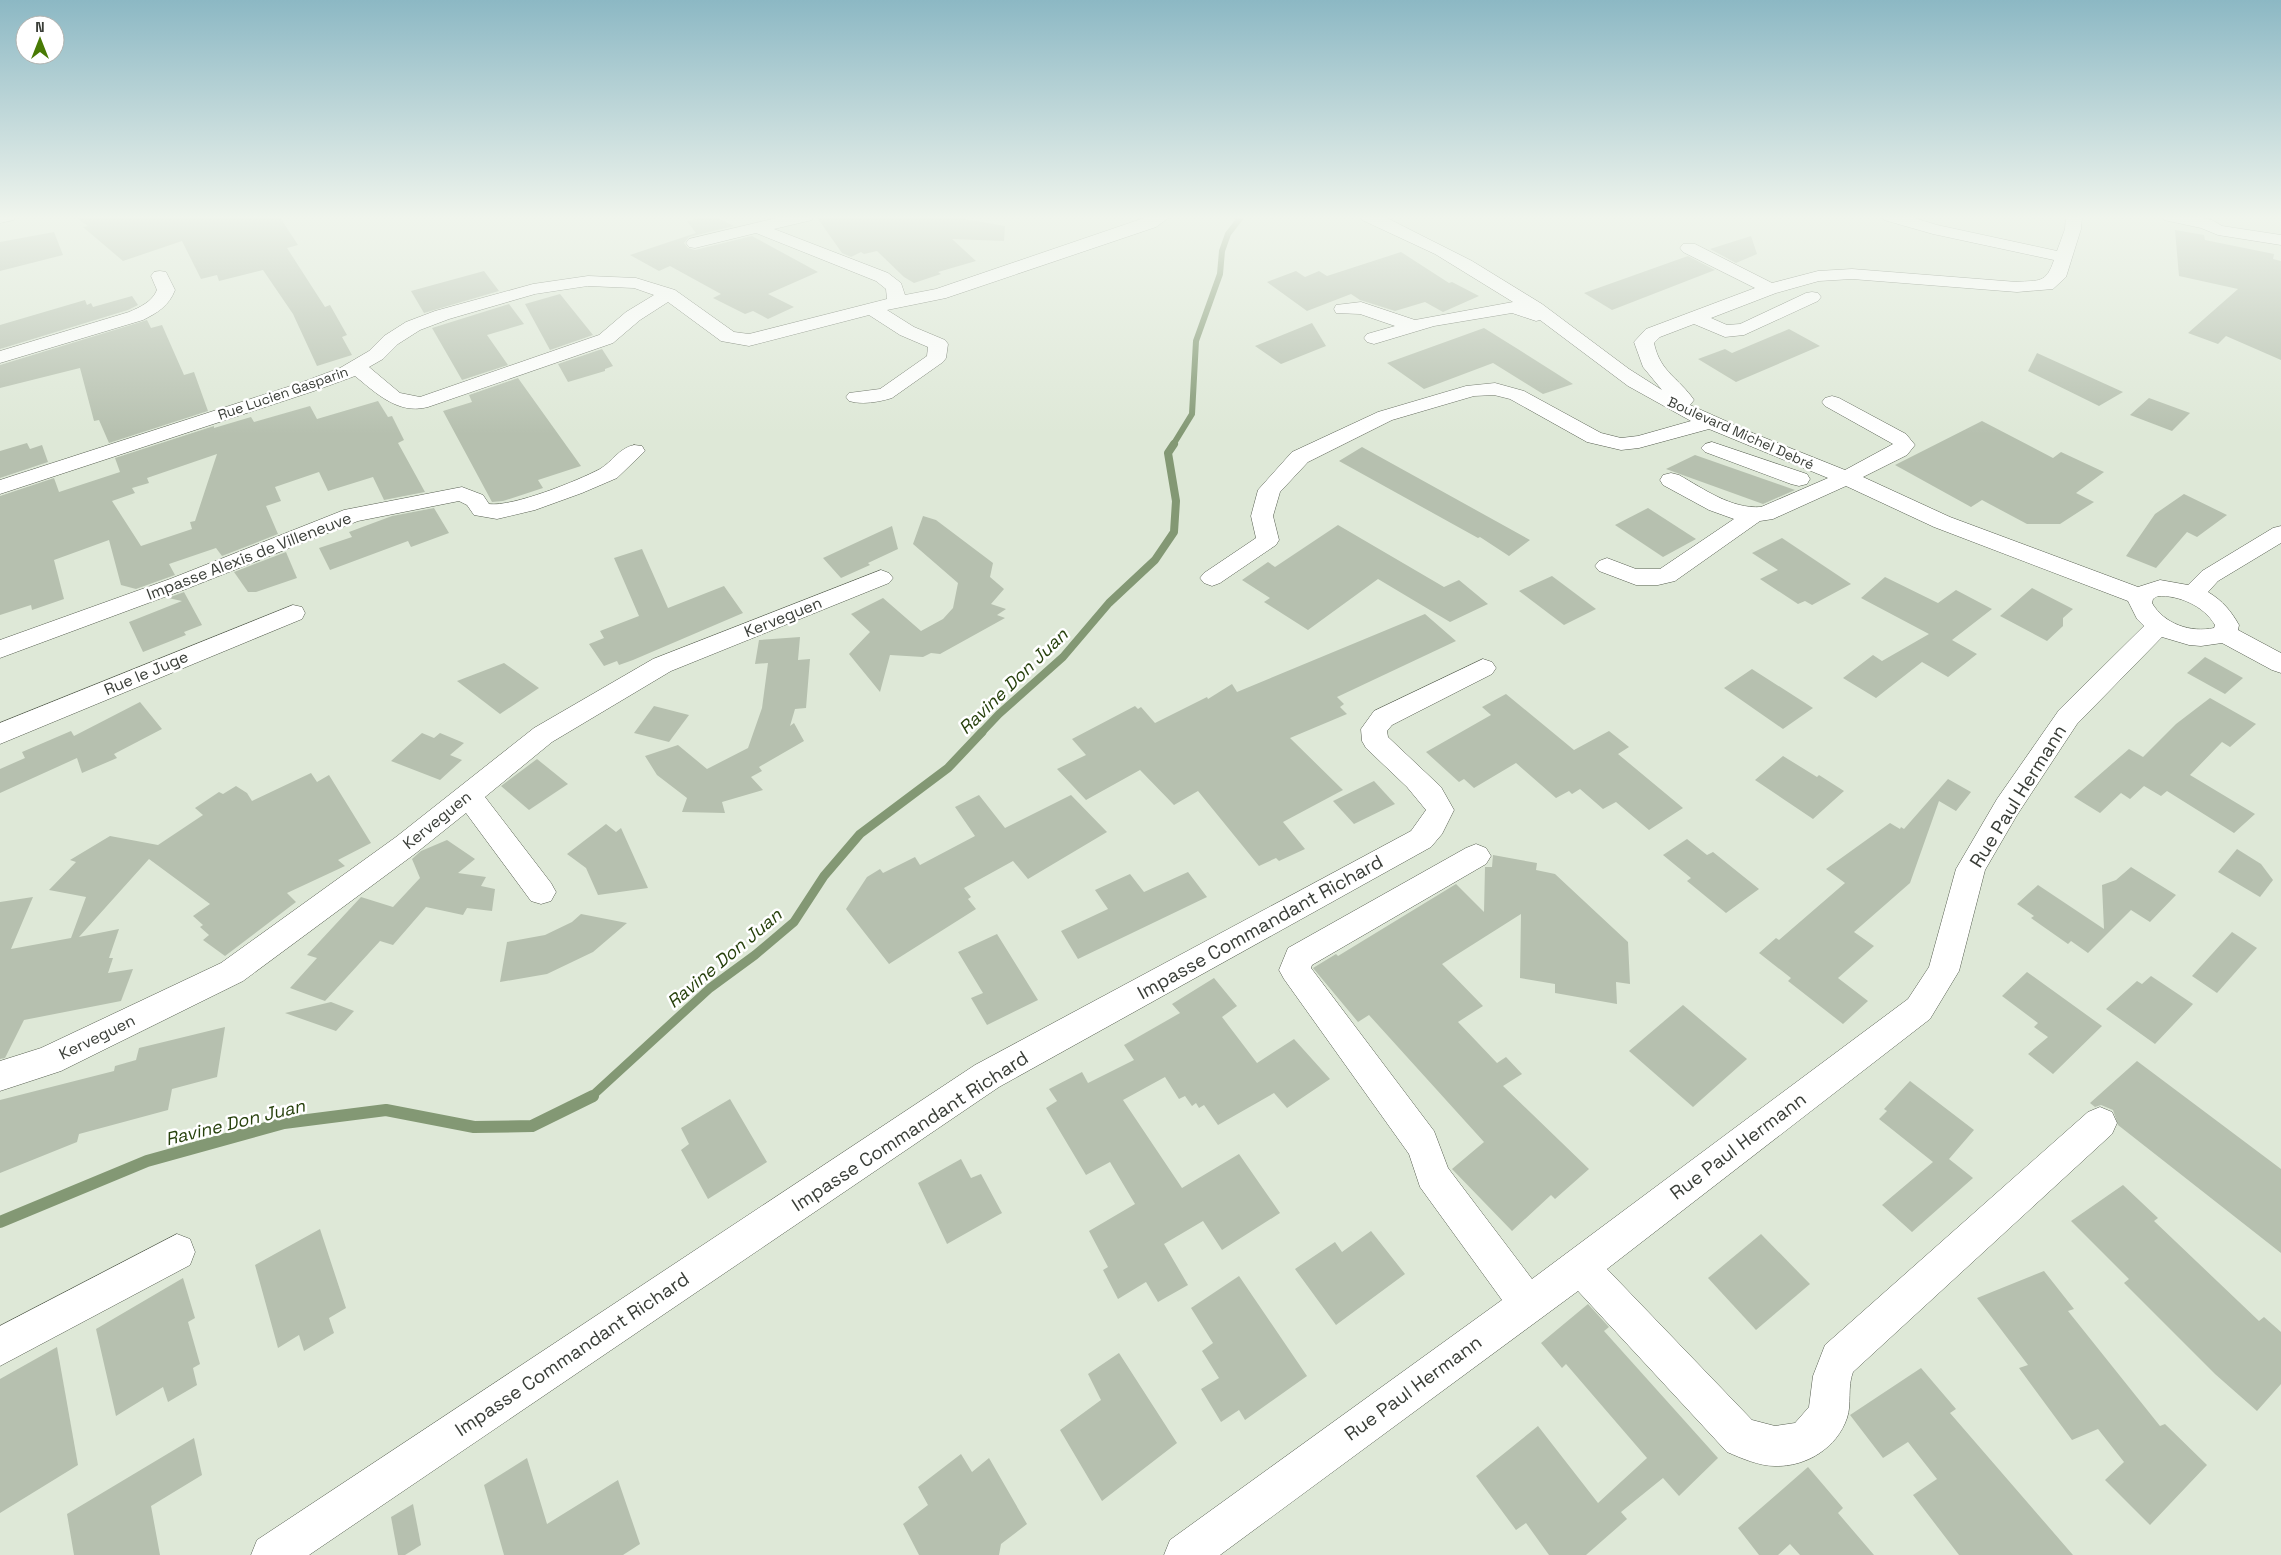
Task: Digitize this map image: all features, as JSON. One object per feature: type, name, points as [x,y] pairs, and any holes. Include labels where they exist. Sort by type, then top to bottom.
[{"type":"street","points":[[0,357],[136,316],[149,309],[164,296],[165,289]]},
{"type":"street","name":"Rue Lucien Gasparin","points":[[0,487],[307,387],[356,367],[376,355],[391,340],[413,326],[442,315],[536,289]]},
{"type":"street","name":"Rue Lucien Gasparin","points":[[653,289],[669,294],[728,337],[738,340],[758,338],[896,302],[940,294],[956,289]]},
{"type":"street","points":[[895,289],[896,302]]},
{"type":"street","name":"Boulevard Michel Debré","points":[[1503,289],[1556,322],[1617,370],[1660,398],[1710,422],[1846,478],[1941,522],[2090,575],[2141,597]]},
{"type":"street","points":[[1710,422],[1676,393],[1654,368],[1645,354],[1644,342],[1653,333],[1770,289]]},
{"type":"street","points":[[356,367],[394,398],[421,403],[606,339],[633,316],[669,294]]},
{"type":"street","points":[[1696,318],[1725,331],[1744,329],[1812,297]]},
{"type":"street","points":[[1374,338],[1431,321],[1513,307],[1556,322]]},
{"type":"street","points":[[1343,309],[1361,308],[1415,326]]},
{"type":"street","points":[[856,397],[885,394],[936,358],[938,344],[907,331],[873,309]]},
{"type":"street","points":[[1212,578],[1268,540],[1262,516],[1269,490],[1300,457],[1385,416],[1473,390],[1494,389],[1516,395],[1594,438],[1621,444],[1639,442],[1710,422]]},
{"type":"street","points":[[1671,480],[1736,513],[1753,516],[1766,514],[1846,478],[1899,450],[1904,445],[1899,438],[1832,402]]},
{"type":"street","points":[[1751,462],[1767,446]]},
{"type":"street","points":[[1712,448],[1799,479]]},
{"type":"street","name":"Impasse Alexis de Villeneuve","points":[[0,649],[178,584],[352,515],[462,494],[475,500],[482,510],[496,512],[528,505],[609,473],[634,451]]},
{"type":"street","points":[[1607,566],[1636,579],[1667,576],[1753,516]]},
{"type":"street","points":[[2192,594],[2210,576],[2281,532]]},
{"type":"street","name":"Kerveguen","points":[[0,1076],[49,1060],[232,972],[406,845],[543,735],[662,665],[881,578]]},
{"type":"street","points":[[2160,588],[2192,594],[2210,603],[2222,614],[2227,624],[2224,633],[2213,638],[2196,638],[2177,634],[2159,625],[2143,610],[2140,603],[2141,597],[2148,591],[2160,588]]},
{"type":"street","name":"Rue le Juge","points":[[0,734],[292,613]]},
{"type":"street","name":"Rue Paul Hermann","points":[[1186,1555],[1580,1267],[1919,1010],[1943,971],[1971,869],[2007,807],[2068,717],[2159,625]]},
{"type":"street","points":[[2224,633],[2281,664]]},
{"type":"street","name":"Impasse Commandant Richard","points":[[272,1555],[987,1076],[1421,839],[1432,826],[1440,810],[1431,795],[1417,780],[1375,741],[1374,729],[1382,718],[1483,668]]},
{"type":"street","points":[[468,795],[540,892]]},
{"type":"street","points":[[1476,856],[1299,957],[1295,970],[1422,1143],[1430,1162],[1432,1176],[1528,1304]]},
{"type":"street","points":[[1580,1267],[1741,1438],[1775,1446],[1805,1441],[1828,1416],[1832,1376],[1839,1359],[2100,1123]]},
{"type":"street","points":[[0,1347],[177,1252]]},
{"type":"building","points":[[276,289],[313,289],[325,307],[330,305],[347,335],[342,337],[352,355],[317,366],[293,314]]},
{"type":"building","points":[[420,289],[497,289],[499,291],[424,313],[411,291]]},
{"type":"building","points":[[711,289],[780,289],[768,294],[794,307],[768,319],[753,311],[745,314],[713,298],[721,294]]},
{"type":"building","points":[[1276,289],[1465,289],[1479,296],[1443,312],[1425,302],[1395,311],[1360,300],[1351,294],[1307,311]]},
{"type":"building","points":[[1596,289],[1667,289],[1612,310],[1584,293]]},
{"type":"building","points":[[2236,289],[2281,289],[2281,360],[2226,336],[2218,344],[2188,333],[2238,289]]},
{"type":"building","points":[[560,294],[593,335],[550,350],[525,304]]},
{"type":"building","points":[[132,296],[138,305],[128,310],[0,349],[0,325],[85,300],[87,305],[91,303],[93,307]]},
{"type":"building","points":[[509,304],[524,324],[487,335],[508,365],[462,380],[432,328]]},
{"type":"building","points":[[147,320],[151,328],[162,325],[184,375],[194,372],[208,411],[109,443],[99,420],[94,421],[80,368],[0,388],[0,365]]},
{"type":"building","points":[[1312,323],[1326,346],[1281,364],[1255,346]]},
{"type":"building","points":[[1484,328],[1573,384],[1543,394],[1493,363],[1424,389],[1387,363]]},
{"type":"building","points":[[1789,329],[1820,346],[1736,382],[1698,359],[1725,349],[1732,353]]},
{"type":"building","points":[[602,349],[613,366],[605,369],[605,371],[568,382],[558,364]]},
{"type":"building","points":[[2037,353],[2123,392],[2099,406],[2028,371]]},
{"type":"building","points":[[518,378],[581,466],[538,480],[543,488],[503,501],[492,502],[443,411],[472,402],[469,395]]},
{"type":"building","points":[[2149,398],[2190,413],[2172,431],[2130,415]]},
{"type":"building","points":[[378,401],[388,417],[392,416],[404,440],[398,443],[425,492],[384,500],[373,477],[328,491],[319,472],[275,487],[281,501],[266,506],[278,534],[222,556],[216,548],[169,564],[175,575],[136,589],[121,585],[109,540],[54,560],[64,599],[32,610],[31,605],[0,615],[0,496],[54,478],[59,492],[120,472],[115,458],[214,426],[214,428],[251,417],[254,422],[310,406],[317,419]],"holes":[[[217,454],[195,521],[190,522],[192,529],[141,546],[112,501],[135,493],[132,488],[149,483],[147,478]]]},
{"type":"building","points":[[1982,421],[2053,458],[2061,452],[2104,472],[2076,493],[2094,502],[2060,524],[2027,524],[1982,500],[1971,507],[1895,465]]},
{"type":"building","points":[[27,443],[30,449],[42,445],[48,462],[0,478],[0,451]]},
{"type":"building","points":[[1362,447],[1530,540],[1509,556],[1480,537],[1478,538],[1339,461]]},
{"type":"building","points":[[1695,455],[1795,490],[1763,504],[1666,469]]},
{"type":"building","points":[[2184,494],[2227,515],[2197,537],[2187,532],[2156,568],[2126,556],[2155,514]]},
{"type":"building","points":[[434,508],[449,533],[411,547],[408,541],[330,570],[319,548],[352,537],[349,532],[392,516]]},
{"type":"building","points":[[1648,508],[1696,539],[1663,557],[1615,525]]},
{"type":"building","points":[[923,516],[936,520],[993,563],[990,577],[1004,589],[991,604],[1006,609],[997,615],[1005,618],[940,654],[931,653],[923,657],[890,655],[880,692],[849,654],[870,632],[851,614],[883,598],[921,631],[943,619],[953,608],[958,583],[913,544]]},
{"type":"building","points":[[1338,525],[1444,587],[1459,580],[1488,604],[1450,622],[1378,579],[1308,630],[1264,602],[1270,598],[1242,580],[1268,562],[1275,567]]},
{"type":"building","points":[[892,526],[898,549],[868,563],[870,565],[841,578],[823,558]]},
{"type":"building","points":[[1782,538],[1851,584],[1812,605],[1805,601],[1798,604],[1760,579],[1778,570],[1752,553]]},
{"type":"building","points":[[642,549],[668,608],[724,586],[743,613],[633,660],[619,665],[617,661],[604,666],[589,644],[604,638],[600,631],[639,616],[614,558]]},
{"type":"building","points":[[286,552],[297,578],[256,592],[248,592],[234,572]]},
{"type":"building","points":[[1552,576],[1596,609],[1564,625],[1519,591]]},
{"type":"building","points":[[1885,577],[1938,603],[1956,590],[1992,609],[1952,640],[1977,654],[1948,677],[1922,662],[1876,698],[1843,678],[1873,655],[1882,661],[1929,634],[1861,598]]},
{"type":"building","points":[[2032,588],[2073,609],[2063,618],[2063,626],[2047,641],[2000,616]]},
{"type":"building","points":[[184,592],[202,625],[184,632],[186,635],[143,652],[129,622],[182,601],[168,598]]},
{"type":"building","points":[[1425,614],[1456,641],[1337,697],[1344,704],[1340,707],[1347,714],[1290,738],[1343,790],[1283,822],[1305,849],[1279,861],[1276,858],[1259,866],[1198,791],[1174,805],[1140,770],[1086,800],[1057,769],[1086,755],[1072,739],[1135,706],[1138,709],[1141,707],[1155,723],[1207,697],[1208,699],[1232,684],[1237,692]]},
{"type":"building","points":[[800,637],[798,660],[810,659],[806,708],[795,709],[790,726],[794,723],[804,741],[759,767],[762,771],[751,777],[763,790],[722,802],[725,813],[682,812],[687,798],[657,775],[645,756],[678,745],[707,769],[748,748],[762,708],[768,663],[755,664],[759,640]]},
{"type":"building","points":[[2205,657],[2243,678],[2225,694],[2187,673]]},
{"type":"building","points":[[504,663],[539,688],[500,714],[457,681]]},
{"type":"building","points":[[1752,669],[1813,708],[1783,729],[1724,688]]},
{"type":"building","points":[[1506,694],[1574,750],[1609,731],[1629,747],[1618,754],[1683,808],[1649,830],[1616,802],[1603,809],[1580,789],[1572,794],[1569,791],[1556,798],[1516,763],[1474,788],[1464,779],[1459,782],[1426,752],[1491,715],[1482,707]]},
{"type":"building","points":[[2210,698],[2256,724],[2230,747],[2222,742],[2190,775],[2255,814],[2234,833],[2167,791],[2161,796],[2144,786],[2130,799],[2121,793],[2100,813],[2074,797],[2129,749],[2143,757],[2176,724]]},
{"type":"building","points":[[140,702],[162,729],[114,754],[117,758],[82,773],[77,758],[0,793],[0,769],[25,758],[22,752],[71,731],[74,736]]},
{"type":"building","points":[[654,706],[689,715],[669,742],[634,733]]},
{"type":"building","points":[[422,733],[434,738],[440,733],[464,743],[450,755],[462,760],[440,780],[391,761]]},
{"type":"building","points":[[1783,756],[1844,791],[1813,819],[1755,780]]},
{"type":"building","points":[[537,759],[568,784],[529,810],[501,786]]},
{"type":"building","points":[[311,773],[317,782],[329,775],[371,843],[338,860],[345,866],[287,893],[296,902],[225,956],[203,940],[209,935],[200,927],[203,925],[193,916],[210,904],[149,859],[79,937],[119,929],[109,958],[113,958],[108,973],[133,969],[121,1001],[24,1020],[5,1058],[0,1059],[0,902],[33,897],[11,949],[71,938],[86,897],[49,890],[76,862],[70,860],[110,836],[158,845],[203,815],[195,808],[219,792],[223,794],[236,786],[247,793],[252,801]]},
{"type":"building","points":[[1948,779],[1971,792],[1956,811],[1939,801],[1910,883],[1854,932],[1874,946],[1838,978],[1868,1001],[1843,1024],[1788,981],[1791,978],[1759,953],[1776,938],[1779,940],[1845,883],[1826,869],[1890,823],[1900,829],[1901,827],[1904,829]]},
{"type":"building","points":[[1374,781],[1395,804],[1354,824],[1333,801]]},
{"type":"building","points":[[979,795],[1005,828],[1071,795],[1107,832],[1028,879],[1013,861],[964,888],[971,897],[968,899],[976,909],[889,964],[846,909],[867,877],[880,869],[883,873],[915,857],[920,865],[975,836],[955,807]]},
{"type":"building","points":[[606,824],[616,832],[621,828],[648,888],[598,895],[586,868],[567,854]]},
{"type":"building","points":[[1687,839],[1707,855],[1713,852],[1759,889],[1726,913],[1687,881],[1691,878],[1663,855]]},
{"type":"building","points":[[447,840],[475,859],[458,873],[486,877],[481,886],[495,889],[492,911],[467,908],[463,915],[426,907],[393,945],[380,941],[325,1001],[290,988],[317,958],[307,955],[361,897],[393,907],[420,878],[412,859],[421,851]]},
{"type":"building","points":[[2237,849],[2261,864],[2273,880],[2260,897],[2218,872]]},
{"type":"building","points":[[1493,855],[1537,863],[1536,870],[1555,874],[1628,942],[1630,984],[1616,982],[1617,1004],[1555,993],[1555,984],[1520,978],[1521,914],[1442,964],[1483,1006],[1458,1022],[1497,1063],[1506,1057],[1522,1074],[1503,1086],[1589,1169],[1555,1199],[1551,1195],[1512,1231],[1452,1169],[1484,1142],[1369,1015],[1358,1022],[1313,968],[1336,954],[1338,956],[1456,884],[1484,912],[1485,867],[1492,867]]},
{"type":"building","points":[[2131,867],[2176,895],[2150,922],[2131,910],[2088,953],[2071,941],[2068,944],[2031,918],[2034,916],[2017,904],[2038,885],[2104,929],[2102,885],[2116,880]]},
{"type":"building","points":[[1188,872],[1207,897],[1078,959],[1061,931],[1108,909],[1095,890],[1130,874],[1144,892]]},
{"type":"building","points":[[581,914],[627,923],[593,952],[547,974],[500,982],[507,942],[545,935],[572,922]]},
{"type":"building","points":[[2232,932],[2257,948],[2217,993],[2192,976]]},
{"type":"building","points":[[997,934],[1038,1000],[987,1025],[971,998],[983,993],[958,952]]},
{"type":"building","points":[[2027,972],[2102,1026],[2053,1074],[2028,1054],[2048,1037],[2034,1027],[2038,1023],[2002,996]]},
{"type":"building","points":[[2151,976],[2193,1004],[2155,1044],[2106,1009],[2137,981],[2142,984]]},
{"type":"building","points":[[1214,978],[1237,1006],[1222,1017],[1257,1063],[1294,1039],[1330,1079],[1287,1108],[1274,1093],[1218,1125],[1204,1105],[1199,1108],[1196,1103],[1192,1106],[1185,1096],[1179,1099],[1165,1077],[1123,1100],[1182,1188],[1239,1154],[1280,1213],[1222,1250],[1203,1221],[1164,1244],[1188,1285],[1158,1302],[1146,1282],[1118,1299],[1103,1270],[1108,1267],[1089,1231],[1135,1204],[1110,1162],[1086,1175],[1046,1108],[1057,1101],[1049,1089],[1082,1072],[1088,1083],[1134,1060],[1124,1045],[1180,1013],[1172,1004]]},
{"type":"building","points":[[331,1002],[354,1011],[336,1031],[285,1013]]},
{"type":"building","points":[[1683,1005],[1747,1059],[1693,1107],[1629,1051]]},
{"type":"building","points":[[225,1027],[217,1077],[172,1089],[168,1110],[79,1134],[77,1142],[0,1173],[0,1100],[114,1071],[115,1066],[136,1060],[139,1048]]},
{"type":"building","points":[[2137,1061],[2281,1169],[2281,1253],[2118,1125],[2113,1110],[2101,1105],[2095,1107],[2090,1103]]},
{"type":"building","points":[[1910,1081],[1974,1130],[1949,1159],[1973,1178],[1912,1232],[1882,1205],[1933,1162],[1879,1119],[1887,1111],[1884,1109]]},
{"type":"building","points":[[730,1099],[767,1162],[708,1199],[681,1150],[689,1144],[681,1128]]},
{"type":"building","points":[[961,1159],[971,1178],[981,1174],[1002,1213],[947,1244],[918,1183]]},
{"type":"building","points":[[2123,1185],[2158,1218],[2154,1221],[2259,1321],[2264,1317],[2281,1332],[2281,1384],[2257,1411],[2215,1374],[2124,1283],[2129,1279],[2071,1221]]},
{"type":"building","points":[[320,1229],[346,1308],[329,1318],[334,1333],[304,1351],[299,1335],[278,1348],[255,1265]]},
{"type":"building","points":[[1371,1231],[1405,1274],[1336,1325],[1295,1269],[1335,1242],[1342,1252]]},
{"type":"building","points":[[1761,1234],[1810,1284],[1756,1330],[1708,1278]]},
{"type":"building","points":[[2044,1271],[2074,1309],[2068,1311],[2160,1426],[2165,1424],[2207,1465],[2150,1525],[2105,1480],[2124,1462],[2098,1429],[2072,1440],[2019,1368],[2028,1365],[1977,1298]]},
{"type":"building","points":[[1239,1276],[1307,1376],[1245,1420],[1239,1410],[1221,1422],[1201,1389],[1219,1378],[1202,1351],[1213,1343],[1191,1308]]},
{"type":"building","points":[[183,1278],[195,1318],[188,1322],[200,1364],[193,1368],[197,1385],[168,1402],[163,1387],[116,1416],[96,1329]]},
{"type":"building","points":[[1588,1304],[1609,1327],[1604,1331],[1718,1458],[1679,1496],[1663,1478],[1621,1512],[1627,1519],[1586,1555],[1549,1555],[1526,1523],[1516,1530],[1476,1476],[1538,1426],[1598,1503],[1647,1458],[1566,1364],[1562,1368],[1541,1343]]},
{"type":"building","points":[[57,1347],[78,1465],[0,1513],[0,1379]]},
{"type":"building","points":[[1119,1353],[1177,1443],[1102,1501],[1060,1430],[1101,1400],[1088,1374]]},
{"type":"building","points":[[1921,1368],[1956,1409],[1950,1413],[2073,1555],[1959,1555],[1913,1495],[1937,1479],[1908,1442],[1883,1458],[1850,1415]]},
{"type":"building","points":[[194,1438],[202,1475],[151,1506],[160,1555],[74,1555],[67,1514]]},
{"type":"building","points":[[961,1454],[972,1472],[989,1458],[1027,1524],[1001,1544],[999,1555],[919,1555],[903,1524],[928,1505],[918,1487]]},
{"type":"building","points":[[527,1458],[547,1524],[618,1480],[640,1544],[623,1555],[504,1555],[484,1485]]},
{"type":"building","points":[[1808,1467],[1843,1508],[1838,1513],[1874,1555],[1800,1555],[1790,1544],[1778,1555],[1759,1555],[1738,1528]]},
{"type":"building","points":[[413,1504],[421,1545],[405,1555],[398,1555],[391,1517]]},
{"type":"waterway","name":"Ravine Don Juan","points":[[1173,445],[1192,414],[1196,341],[1215,289]]},
{"type":"waterway","name":"Ravine Don Juan","points":[[981,733],[999,714],[1063,657],[1109,603],[1155,560],[1174,532],[1176,501],[1168,453],[1174,444]]},
{"type":"waterway","name":"Ravine Don Juan","points":[[591,1097],[710,988],[755,955],[794,922],[824,876],[860,834],[948,768],[982,732]]},
{"type":"waterway","name":"Ravine Don Juan","points":[[0,1222],[147,1161],[284,1123],[386,1110],[474,1127],[532,1126],[591,1097]]}]
